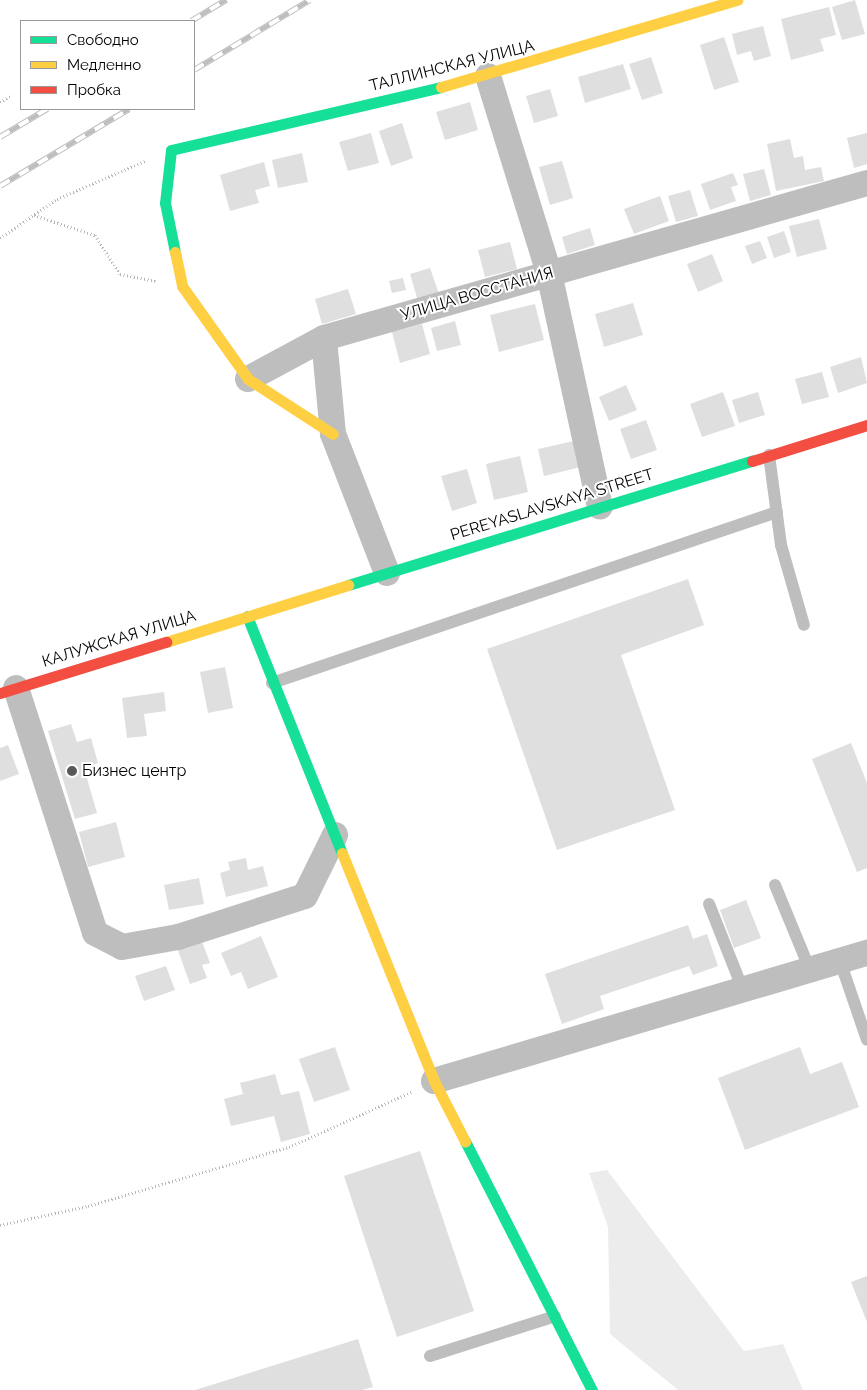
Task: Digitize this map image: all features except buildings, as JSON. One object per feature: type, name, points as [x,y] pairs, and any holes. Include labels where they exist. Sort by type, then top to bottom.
[{"type":"street","name":"ТАЛЛИНСКАЯ УЛИЦА","points":[[171,150],[488,76],[737,0]]},
{"type":"street","points":[[488,76],[549,273],[600,507]]},
{"type":"street","points":[[171,150],[165,203],[182,286],[248,379],[333,434]]},
{"type":"street","name":"УЛИЦА ВОССТАНИЯ","points":[[248,379],[324,338],[867,183]]},
{"type":"street","points":[[324,338],[333,434],[388,573]]},
{"type":"street","name":"PEREYASLAVSKAYA STREET","points":[[248,616],[867,425]]},
{"type":"street","points":[[248,616],[272,683],[434,1081],[592,1390]]},
{"type":"street","name":"КАЛУЖСКАЯ УЛИЦА","points":[[8,691],[248,616]]},
{"type":"street","points":[[8,691],[95,933],[122,947],[178,937],[305,896],[335,835]]},
{"type":"street","points":[[434,1081],[867,953]]},
{"type":"lane","points":[[769,455],[781,545],[804,625]]},
{"type":"lane","points":[[272,683],[777,512]]},
{"type":"lane","points":[[775,885],[810,970]]},
{"type":"lane","points":[[709,904],[743,990]]},
{"type":"lane","points":[[840,961],[867,1040]]},
{"type":"lane","points":[[430,1356],[555,1316]]},
{"type":"path","points":[[0,102],[12,96]]},
{"type":"path","points":[[0,238],[57,199],[171,150]]},
{"type":"path","points":[[34,215],[95,235],[120,274],[182,286]]},
{"type":"path","points":[[0,1225],[88,1206],[288,1147],[434,1081]]},
{"type":"shaded area","points":[[607,1170],[744,1351],[783,1344],[803,1390],[678,1390],[610,1334],[608,1227],[589,1173]]},
{"type":"railway","points":[[193,20],[226,0]]},
{"type":"railway","points":[[195,69],[310,0]]},
{"type":"railway","points":[[0,137],[45,110]]},
{"type":"railway","points":[[0,186],[127,110]]},
{"type":"traffic: fast","points":[[175,252],[165,203],[171,150],[441,87]]},
{"type":"traffic: fast","points":[[348,585],[752,461]]},
{"type":"traffic: fast","points":[[247,616],[342,853]]},
{"type":"traffic: fast","points":[[465,1141],[592,1390]]},
{"type":"traffic: slow","points":[[441,87],[737,0]]},
{"type":"traffic: slow","points":[[175,252],[182,286],[248,379],[333,434]]},
{"type":"traffic: slow","points":[[166,642],[348,585]]},
{"type":"traffic: slow","points":[[342,853],[434,1081],[465,1141]]},
{"type":"traffic: jam","points":[[752,461],[867,425]]},
{"type":"traffic: jam","points":[[0,693],[166,642]]},
{"type":"place","name":"Бизнес центр","points":[[72,771]]}]
